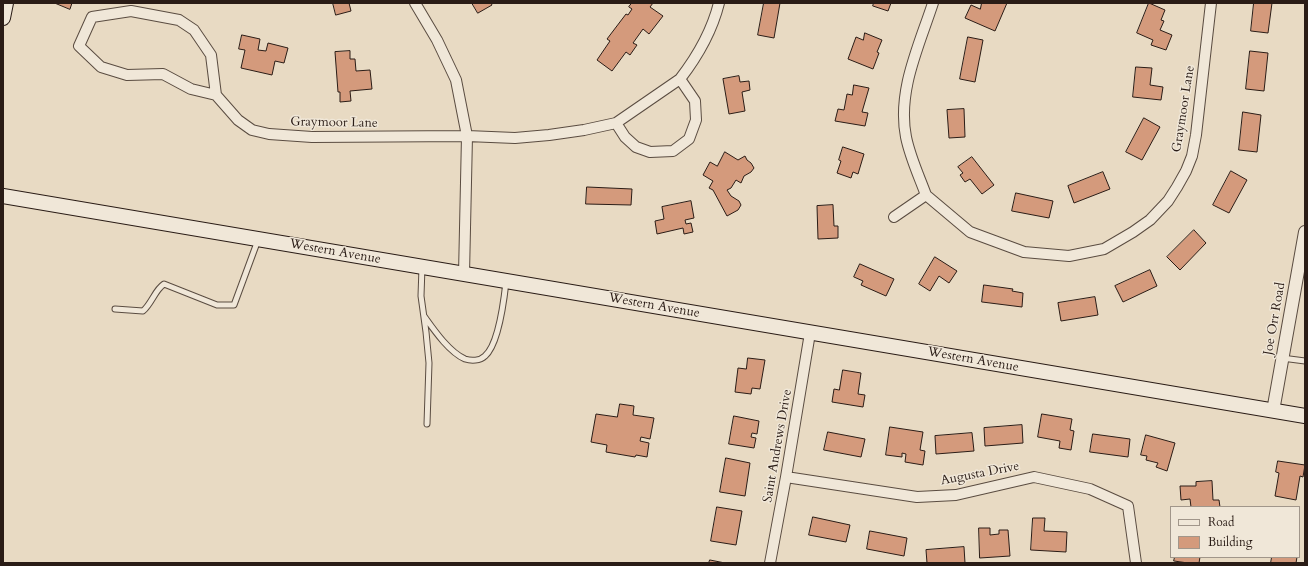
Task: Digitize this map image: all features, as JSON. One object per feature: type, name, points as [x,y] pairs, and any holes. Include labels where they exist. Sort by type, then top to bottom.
[{"type":"main road","points":[[3,18],[6,3]]},
{"type":"main road","name":"Western Avenue","points":[[3,196],[1305,416]]},
{"type":"street","points":[[416,3],[437,40],[456,80],[467,136],[464,274]]},
{"type":"street","name":"Graymoor Lane","points":[[216,95],[238,120],[252,130],[269,134],[312,137],[467,136],[515,138],[549,136],[584,130],[616,123],[680,79],[691,65],[703,43],[716,15],[719,3]]},
{"type":"street","points":[[894,217],[926,196],[909,151],[904,122],[904,103],[908,77],[934,3]]},
{"type":"street","name":"Graymoor Lane","points":[[926,196],[970,232],[1024,252],[1070,256],[1104,249],[1133,232],[1150,220],[1168,201],[1180,182],[1192,156],[1196,135],[1211,3]]},
{"type":"street","points":[[131,11],[178,20],[194,30],[211,55],[216,95],[192,89],[163,74],[127,75],[101,67],[79,46],[92,17],[131,11]]},
{"type":"street","points":[[616,123],[625,137],[636,147],[650,152],[673,151],[689,139],[696,120],[695,101],[680,79]]},
{"type":"street","name":"Joe Orr Road","points":[[1273,411],[1304,239]]},
{"type":"street","name":"Saint Andrews Drive","points":[[770,563],[810,333]]},
{"type":"street","name":"Augusta Drive","points":[[786,476],[917,497],[956,495],[1034,477],[1090,489],[1128,506],[1136,563]]},
{"type":"lane","points":[[114,309],[143,311],[148,306],[159,287],[164,284],[218,305],[234,305],[258,239]]},
{"type":"lane","points":[[422,267],[421,296],[429,363],[427,424]]},
{"type":"lane","points":[[424,316],[437,334],[460,356],[467,360],[479,360],[485,356],[489,350],[499,325],[504,304],[506,281]]},
{"type":"lane","points":[[1282,358],[1305,361]]},
{"type":"building","points":[[55,3],[72,3],[70,9]]},
{"type":"building","points":[[333,3],[349,3],[351,11],[336,15]]},
{"type":"building","points":[[472,3],[491,3],[492,5],[478,13]]},
{"type":"building","points":[[632,3],[653,3],[650,7],[663,16],[649,34],[643,29],[633,43],[637,45],[630,55],[626,52],[612,71],[597,60],[610,41],[607,39],[626,14],[628,15],[632,9],[629,7]]},
{"type":"building","points":[[764,3],[780,3],[774,38],[758,35]]},
{"type":"building","points":[[874,3],[891,3],[888,11],[873,6]]},
{"type":"building","points":[[982,3],[1007,3],[995,31],[965,18],[971,5],[980,9]]},
{"type":"building","points":[[1149,3],[1165,10],[1161,20],[1164,21],[1160,30],[1172,35],[1166,50],[1151,45],[1153,40],[1137,33]]},
{"type":"building","points":[[1254,3],[1272,3],[1268,33],[1251,31]]},
{"type":"building","points":[[865,33],[882,40],[877,52],[879,53],[873,69],[848,59],[856,37],[863,40]]},
{"type":"building","points":[[242,35],[260,39],[258,50],[266,51],[268,43],[288,48],[284,63],[275,61],[272,75],[241,68],[245,50],[239,49]]},
{"type":"building","points":[[968,37],[983,40],[975,82],[960,79]]},
{"type":"building","points":[[350,51],[350,59],[355,59],[356,71],[370,70],[372,89],[350,91],[351,101],[340,102],[335,52]]},
{"type":"building","points":[[1250,51],[1268,53],[1264,91],[1246,89]]},
{"type":"building","points":[[1136,67],[1152,68],[1150,85],[1163,87],[1161,100],[1133,97]]},
{"type":"building","points":[[739,76],[740,82],[749,81],[750,90],[742,92],[745,111],[729,114],[723,79]]},
{"type":"building","points":[[854,85],[869,88],[862,112],[868,113],[865,126],[835,121],[838,109],[844,110],[847,94],[852,95]]},
{"type":"building","points":[[964,109],[965,137],[949,138],[947,110]]},
{"type":"building","points":[[1243,112],[1261,115],[1257,152],[1239,150]]},
{"type":"building","points":[[1144,118],[1160,127],[1142,160],[1126,152]]},
{"type":"building","points":[[843,147],[864,154],[858,174],[853,172],[851,178],[837,173]]},
{"type":"building","points":[[725,152],[738,160],[745,156],[754,168],[751,172],[744,176],[741,183],[736,180],[731,188],[727,190],[731,196],[739,201],[741,205],[738,210],[727,216],[713,190],[709,188],[713,181],[703,175],[710,162],[717,166]]},
{"type":"building","points":[[972,157],[994,185],[982,194],[970,179],[965,182],[960,175],[963,173],[958,167]]},
{"type":"building","points":[[1231,171],[1247,180],[1229,213],[1213,205]]},
{"type":"building","points":[[1103,172],[1110,189],[1074,203],[1068,186]]},
{"type":"building","points":[[587,187],[632,189],[631,205],[586,204]]},
{"type":"building","points":[[1016,193],[1053,201],[1049,218],[1012,211]]},
{"type":"building","points":[[691,201],[694,218],[685,220],[686,224],[691,223],[693,232],[684,234],[683,228],[657,234],[655,221],[664,219],[662,207]]},
{"type":"building","points":[[833,205],[834,226],[838,226],[838,238],[818,239],[817,206]]},
{"type":"building","points":[[1194,230],[1206,243],[1180,270],[1167,257]]},
{"type":"building","points":[[935,257],[957,271],[949,283],[939,276],[930,291],[919,284]]},
{"type":"building","points":[[860,264],[894,279],[886,296],[861,285],[863,281],[854,277]]},
{"type":"building","points":[[1150,270],[1157,286],[1123,302],[1115,286]]},
{"type":"building","points":[[984,285],[1013,289],[1012,291],[1023,293],[1022,307],[982,302]]},
{"type":"building","points":[[1095,297],[1098,315],[1061,321],[1058,303]]},
{"type":"building","points":[[748,358],[765,360],[760,389],[752,388],[751,394],[735,392],[738,368],[746,369]]},
{"type":"building","points":[[843,370],[861,373],[858,394],[865,395],[863,407],[832,402],[834,389],[839,390]]},
{"type":"building","points":[[620,404],[634,406],[633,415],[654,418],[650,439],[641,437],[640,441],[649,443],[647,457],[636,455],[635,457],[606,452],[607,445],[591,442],[596,414],[617,417]]},
{"type":"building","points":[[1042,414],[1072,419],[1070,430],[1074,431],[1071,450],[1059,448],[1060,441],[1038,437]]},
{"type":"building","points":[[734,416],[759,421],[757,434],[752,433],[751,437],[756,438],[754,448],[729,444]]},
{"type":"building","points":[[1022,425],[1023,443],[985,446],[984,428]]},
{"type":"building","points":[[890,427],[923,432],[920,450],[925,451],[923,465],[905,462],[906,454],[902,453],[902,457],[886,455]]},
{"type":"building","points":[[828,432],[865,439],[861,457],[824,450]]},
{"type":"building","points":[[972,433],[974,451],[936,454],[935,436]]},
{"type":"building","points":[[1093,434],[1130,439],[1128,457],[1090,452]]},
{"type":"building","points":[[1146,435],[1175,443],[1167,471],[1156,467],[1158,463],[1146,460],[1147,456],[1141,455]]},
{"type":"building","points":[[726,458],[750,463],[745,496],[720,492]]},
{"type":"building","points":[[1278,461],[1305,465],[1303,477],[1300,476],[1296,500],[1275,496],[1279,473],[1276,472]]},
{"type":"building","points":[[1212,481],[1213,500],[1219,500],[1220,506],[1191,506],[1190,499],[1181,500],[1180,486],[1196,486],[1196,482]]},
{"type":"building","points":[[717,507],[742,511],[736,545],[711,541]]},
{"type":"building","points":[[813,517],[850,525],[846,542],[809,535]]},
{"type":"building","points":[[1033,518],[1045,518],[1044,531],[1067,532],[1066,552],[1031,550]]},
{"type":"building","points":[[979,528],[990,528],[990,535],[999,534],[999,530],[1008,530],[1010,556],[980,558]]},
{"type":"building","points":[[870,531],[907,538],[904,556],[867,549]]},
{"type":"building","points":[[964,547],[965,563],[927,563],[926,550]]},
{"type":"building","points":[[1175,558],[1200,558],[1199,563],[1174,561]]},
{"type":"building","points":[[1272,558],[1297,558],[1296,563],[1271,563]]},
{"type":"building","points":[[710,560],[725,563],[709,563]]}]
